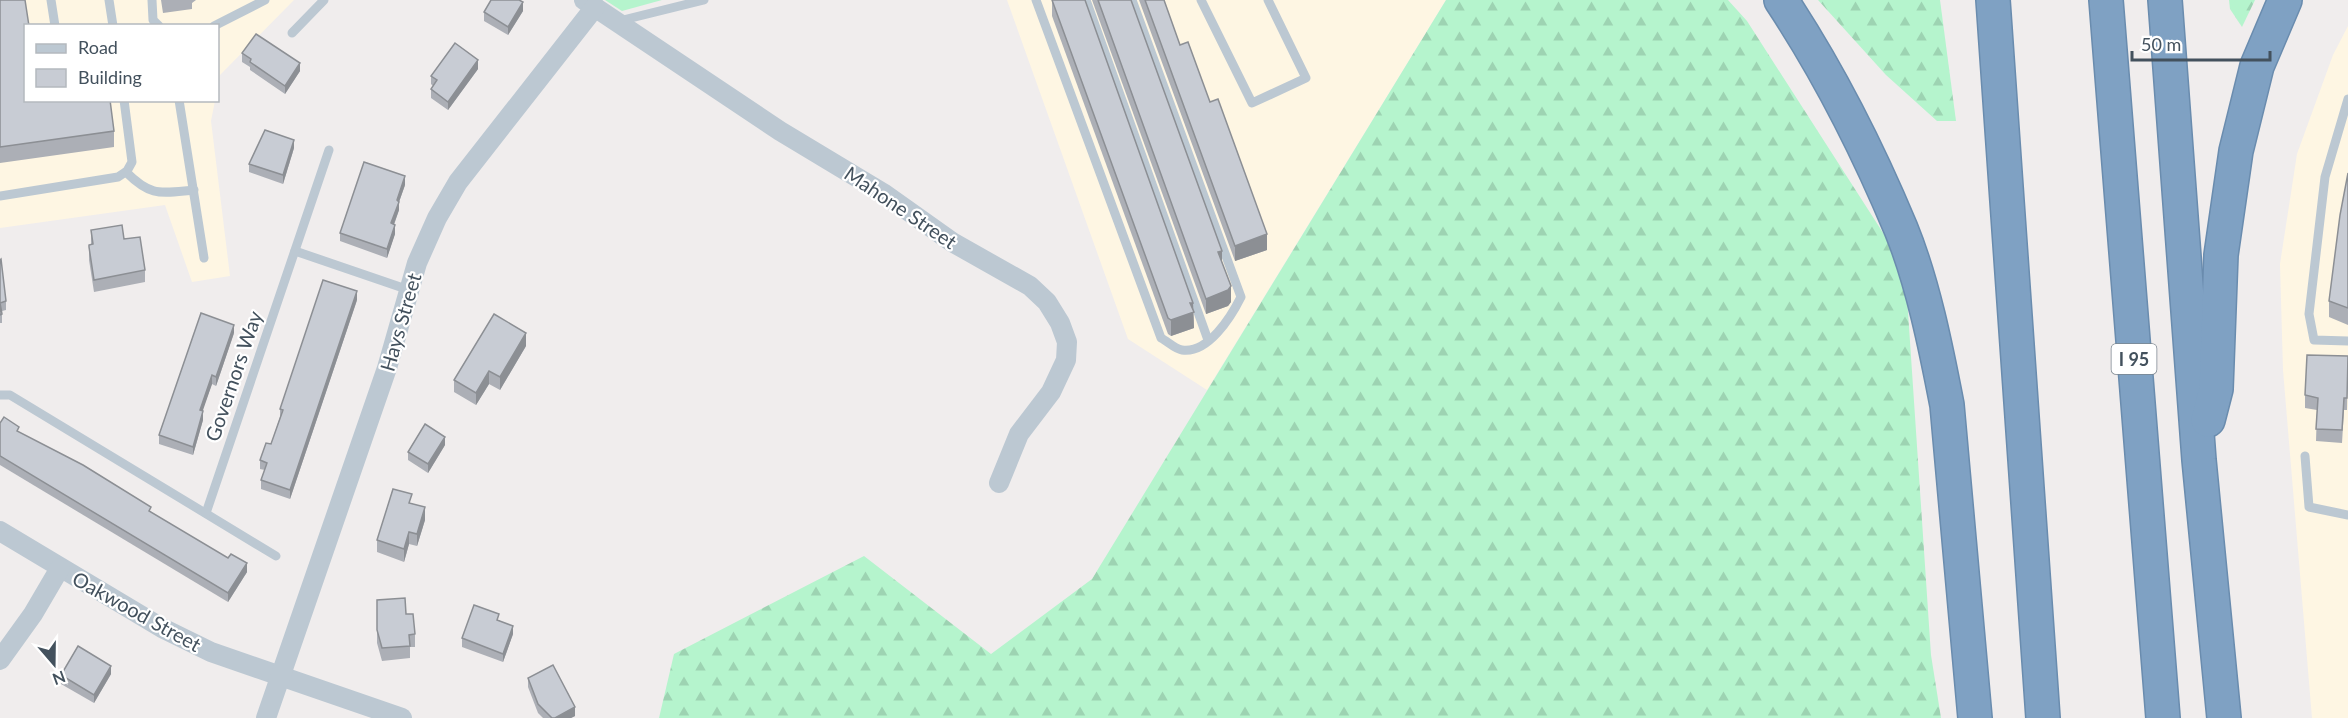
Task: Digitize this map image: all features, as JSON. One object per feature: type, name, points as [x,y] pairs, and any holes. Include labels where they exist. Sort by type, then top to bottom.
[{"type":"highway","points":[[1781,0],[1815,52],[1901,230],[1938,354],[1947,405],[1975,718]]},
{"type":"highway","points":[[1993,0],[2043,718]]},
{"type":"highway","name":"I 95","points":[[2106,0],[2163,718]]},
{"type":"highway","points":[[2165,0],[2199,460],[2224,718]]},
{"type":"highway","points":[[2199,460],[2216,389],[2221,255],[2236,151],[2257,66],[2285,0]]},
{"type":"street","name":"Mahone Street","points":[[589,4],[780,131],[883,193],[952,242],[1030,286],[1047,302],[1060,323],[1066,342],[1066,360],[1051,392],[1019,434],[999,483]]},
{"type":"street","name":"Hays Street","points":[[266,718],[387,368],[417,263],[437,218],[458,182],[589,4]]},
{"type":"street","name":"Oakwood Street","points":[[0,531],[162,628],[201,647],[239,663],[402,718]]},
{"type":"street","points":[[0,660],[33,614],[60,568]]},
{"type":"lane","points":[[51,0],[55,24]]},
{"type":"lane","points":[[109,0],[113,24]]},
{"type":"lane","points":[[152,0],[153,20],[157,24]]},
{"type":"lane","points":[[218,24],[266,0]]},
{"type":"lane","points":[[292,33],[324,0]]},
{"type":"lane","points":[[617,21],[704,0]]},
{"type":"lane","points":[[1086,0],[1208,340]]},
{"type":"lane","points":[[1040,1],[1161,338],[1181,350],[1201,347],[1232,316],[1241,297],[1132,0]]},
{"type":"lane","points":[[1201,0],[1252,103],[1306,78],[1268,0]]},
{"type":"lane","points":[[2348,99],[2325,177],[2309,314],[2314,340],[2348,341]]},
{"type":"lane","points":[[0,196],[118,177],[126,172],[132,162],[124,102]]},
{"type":"lane","points":[[179,102],[204,258]]},
{"type":"lane","name":"Governors Way","points":[[206,513],[328,150]]},
{"type":"lane","points":[[126,172],[140,186],[152,192],[194,190]]},
{"type":"lane","points":[[295,251],[409,290]]},
{"type":"lane","points":[[0,396],[10,394],[276,556]]},
{"type":"lane","points":[[2305,456],[2309,507],[2348,514]]},
{"type":"shaded area","points":[[0,0],[294,0],[220,75],[219,82],[219,24],[24,24],[24,102],[215,102],[211,121],[230,276],[192,282],[165,205],[0,228]]},
{"type":"shaded area","points":[[1007,0],[1446,0],[1207,390],[1128,339]]},
{"type":"shaded area","points":[[2348,26],[2348,718],[2312,718],[2283,370],[2280,264],[2297,154],[2333,55]]},
{"type":"green space","points":[[605,0],[662,0],[622,11]]},
{"type":"green space","points":[[1446,0],[1728,0],[1747,21],[1905,267],[1931,655],[1941,718],[659,718],[674,654],[864,556],[991,654],[1092,579]]},
{"type":"green space","points":[[1818,0],[1940,0],[1956,121],[1937,121],[1886,75]]},
{"type":"green space","points":[[2229,0],[2255,0],[2242,27],[2230,9]]},
{"type":"building","points":[[0,0],[25,0],[29,24],[24,24],[24,102],[110,102],[114,131],[0,147]]},
{"type":"building","points":[[491,0],[523,2],[508,27],[484,12]]},
{"type":"building","points":[[1052,0],[1085,0],[1193,303],[1190,303],[1194,312],[1171,320],[1168,318]]},
{"type":"building","points":[[1098,0],[1131,0],[1222,251],[1218,252],[1231,286],[1228,290],[1206,299]]},
{"type":"building","points":[[1145,0],[1164,0],[1180,45],[1188,42],[1210,102],[1218,99],[1267,234],[1235,246]]},
{"type":"building","points":[[256,34],[300,63],[285,86],[250,62],[251,59],[242,53]]},
{"type":"building","points":[[455,43],[478,60],[448,102],[431,89],[437,80],[431,76]]},
{"type":"building","points":[[265,130],[294,140],[283,175],[249,164]]},
{"type":"building","points":[[364,162],[405,176],[391,223],[395,225],[387,249],[340,233]]},
{"type":"building","points":[[2348,173],[2348,308],[2329,301]]},
{"type":"building","points":[[122,225],[124,239],[140,237],[145,270],[94,280],[89,247],[93,244],[91,230]]},
{"type":"building","points":[[1,259],[6,301],[0,303],[0,260]]},
{"type":"building","points":[[323,280],[357,291],[290,490],[261,480],[267,463],[260,460],[266,443],[271,444],[283,410],[280,409]]},
{"type":"building","points":[[201,313],[234,325],[216,377],[212,375],[200,410],[203,411],[193,447],[159,435]]},
{"type":"building","points":[[494,314],[526,333],[500,377],[489,371],[476,393],[454,380]]},
{"type":"building","points":[[2307,355],[2348,356],[2347,398],[2344,398],[2342,430],[2316,429],[2318,398],[2305,395]]},
{"type":"building","points":[[4,417],[19,427],[17,431],[83,465],[151,507],[149,511],[228,558],[231,554],[247,563],[228,593],[0,456],[0,423]]},
{"type":"building","points":[[425,424],[445,437],[428,464],[408,452]]},
{"type":"building","points":[[393,489],[412,494],[409,503],[425,507],[417,534],[409,532],[404,549],[377,540]]},
{"type":"building","points":[[405,598],[406,614],[413,614],[415,634],[409,635],[410,646],[382,648],[377,630],[377,600]]},
{"type":"building","points":[[474,605],[499,614],[497,620],[513,626],[503,654],[462,638]]},
{"type":"building","points":[[78,646],[111,666],[94,695],[61,675]]},
{"type":"building","points":[[553,665],[575,707],[555,718],[552,718],[538,704],[528,678]]}]
